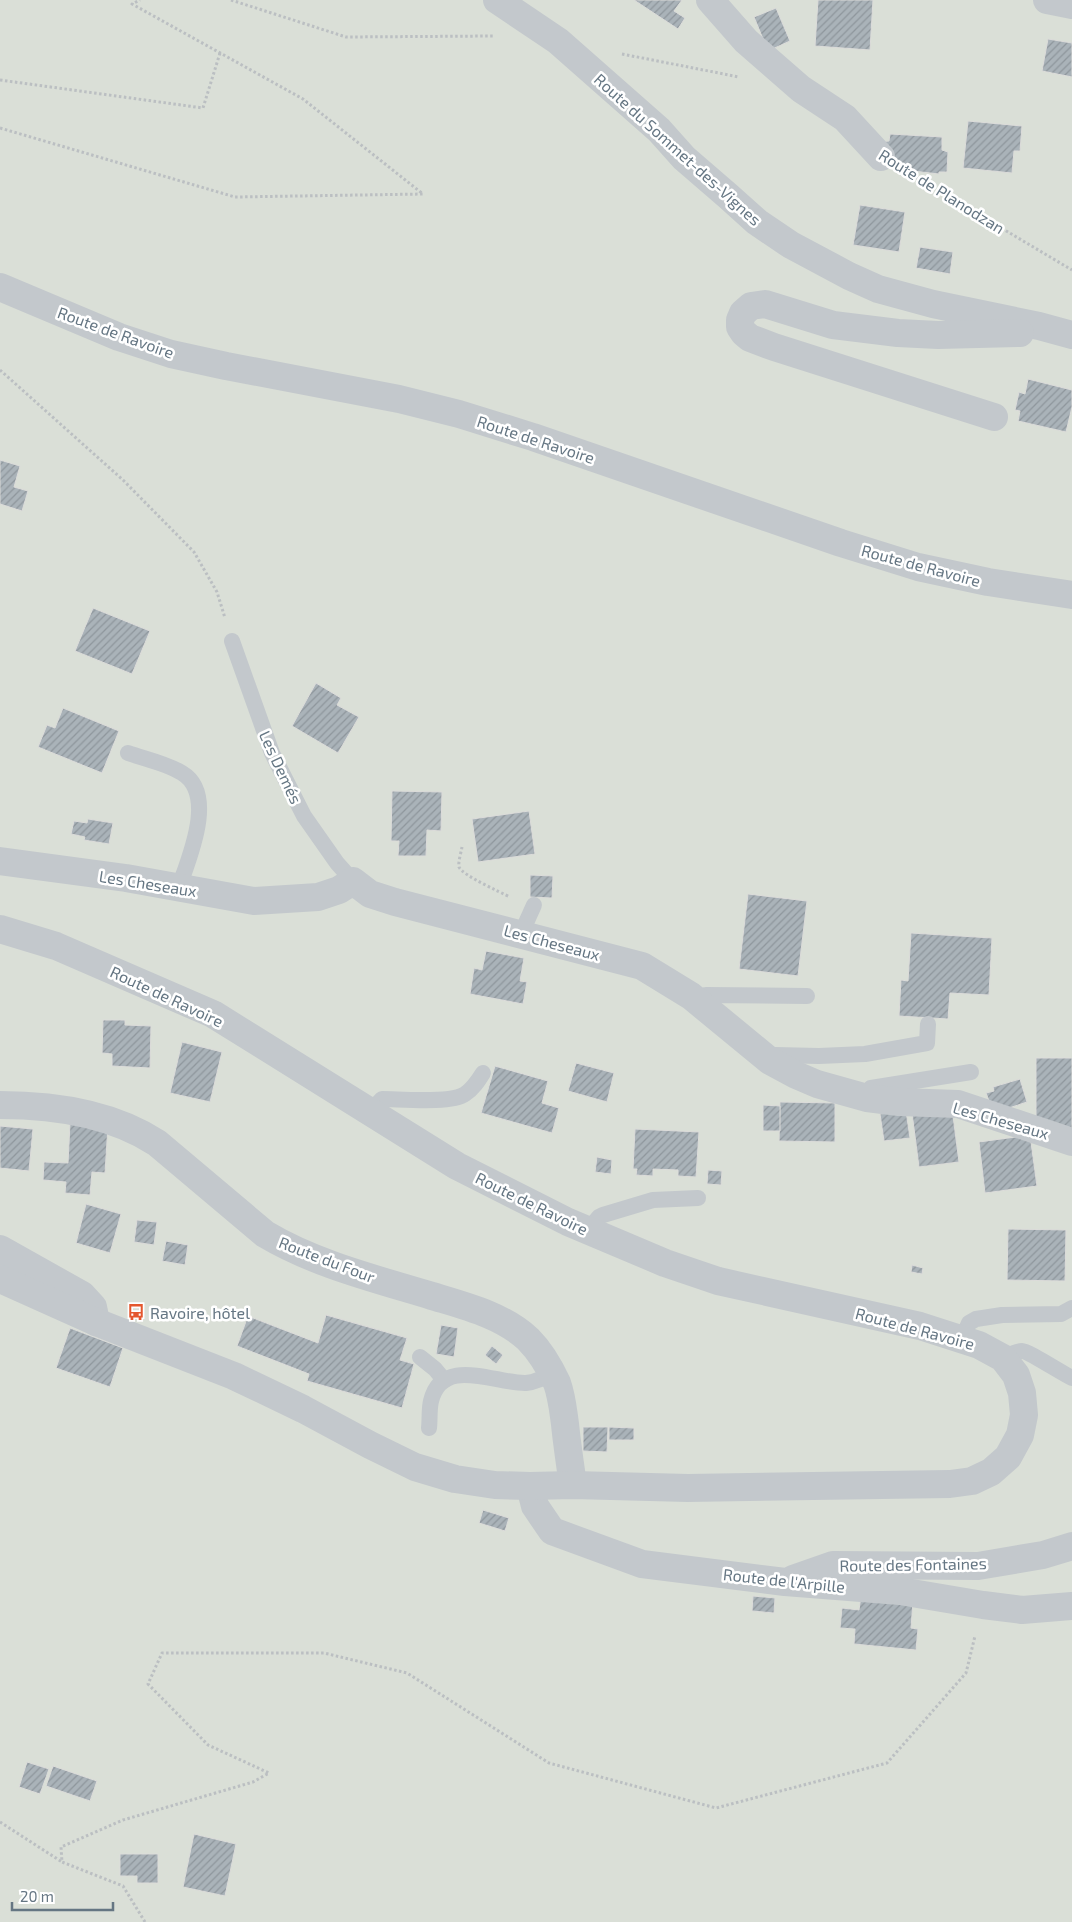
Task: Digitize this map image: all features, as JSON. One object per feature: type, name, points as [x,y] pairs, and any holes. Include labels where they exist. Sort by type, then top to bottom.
[{"type":"street","name":"Route du Sommet-des-Vignes","points":[[497,0],[558,41],[659,130],[684,158],[750,216],[791,245],[878,289],[933,304],[1039,326],[1072,335]]},
{"type":"street","name":"Route de Planodzan","points":[[710,0],[746,41],[800,90],[845,118],[881,157]]},
{"type":"street","points":[[1047,0],[1072,5]]},
{"type":"street","name":"Route de Ravoire","points":[[0,287],[119,337],[171,354],[399,399],[459,414],[533,437],[841,543],[918,567],[988,582],[1072,595]]},
{"type":"street","points":[[994,417],[766,344],[744,333],[740,327],[740,320],[751,306],[764,304],[833,325],[898,333],[938,335],[1032,333],[1039,326]]},
{"type":"street","name":"Les Cheseaux","points":[[0,861],[126,878],[254,901],[318,897],[339,890],[353,881],[370,894],[642,966],[699,1002],[770,1062],[796,1076],[817,1084],[867,1098],[899,1102],[958,1104],[1072,1142]]},
{"type":"street","name":"Route de Ravoire","points":[[0,929],[56,946],[213,1014],[457,1166],[588,1230],[666,1263],[718,1281],[920,1326],[979,1345],[1002,1358],[1016,1375],[1022,1393],[1024,1415],[1020,1436],[1008,1457],[991,1472],[972,1481],[940,1484],[688,1488],[573,1484],[495,1485],[455,1479],[415,1467],[303,1409],[234,1376],[96,1322],[0,1279]]},
{"type":"street","name":"Route du Four","points":[[0,1105],[40,1107],[76,1112],[110,1119],[140,1132],[157,1143],[265,1234],[283,1245],[344,1268],[485,1312],[527,1339],[547,1363],[557,1384],[562,1402],[573,1484]]},
{"type":"street","points":[[0,1249],[82,1296],[93,1307],[96,1322]]},
{"type":"street","name":"Route de l'Arpille","points":[[530,1486],[535,1506],[552,1531],[642,1564],[785,1582],[900,1591],[1022,1610],[1072,1606]]},
{"type":"street","name":"Route des Fontaines","points":[[785,1582],[833,1564],[978,1566],[1044,1555],[1072,1546]]},
{"type":"lane","name":"Les Demés","points":[[232,641],[276,761],[304,816],[353,881]]},
{"type":"lane","points":[[128,753],[184,774],[192,783],[198,798],[200,807],[198,826],[191,855],[179,887]]},
{"type":"lane","points":[[514,932],[534,905]]},
{"type":"lane","points":[[699,1002],[706,995],[807,996]]},
{"type":"lane","points":[[770,1062],[775,1055],[865,1054],[927,1043],[928,1024]]},
{"type":"lane","points":[[867,1098],[871,1088],[971,1072]]},
{"type":"lane","points":[[370,1112],[382,1099],[458,1098],[471,1088],[483,1073]]},
{"type":"lane","points":[[588,1230],[598,1217],[653,1200],[698,1198]]},
{"type":"lane","points":[[962,1339],[969,1323],[976,1319],[1002,1314],[1061,1314],[1072,1308]]},
{"type":"lane","points":[[1002,1358],[1021,1351],[1028,1352],[1040,1361],[1072,1378]]},
{"type":"lane","points":[[420,1357],[435,1369],[444,1380]]},
{"type":"lane","points":[[429,1428],[431,1401],[436,1390],[444,1380],[452,1375],[466,1374],[528,1383],[540,1380],[552,1373]]},
{"type":"path","points":[[0,128],[235,197],[424,194],[303,99],[132,4],[140,0]]},
{"type":"path","points":[[0,80],[202,108],[220,53]]},
{"type":"path","name":"Route de Planodzan","points":[[881,157],[1072,270]]},
{"type":"path","points":[[0,370],[122,480],[194,552],[217,592],[232,641]]},
{"type":"path","points":[[462,847],[460,869],[511,897],[514,901],[514,932]]},
{"type":"path","points":[[62,1862],[61,1847],[75,1840],[123,1820],[253,1782],[269,1773],[208,1745],[148,1684],[162,1653],[324,1653],[407,1673],[549,1763],[716,1808],[887,1763],[966,1673],[983,1605]]},
{"type":"path","points":[[0,1822],[62,1862],[123,1886],[145,1922]]},
{"type":"shaded area","points":[[0,0],[1072,0],[1072,1922],[0,1922]]},
{"type":"building","points":[[634,0],[682,0],[674,11],[685,18],[678,29]]},
{"type":"building","points":[[818,0],[873,0],[870,50],[815,46]]},
{"type":"building","points":[[776,8],[790,41],[768,51],[754,17]]},
{"type":"building","points":[[1048,39],[1072,43],[1072,77],[1042,71]]},
{"type":"building","points":[[968,121],[1022,126],[1020,151],[1014,151],[1012,173],[963,168]]},
{"type":"building","points":[[890,134],[942,137],[942,150],[948,152],[947,172],[939,172],[939,174],[913,171],[888,157],[881,142],[889,141]]},
{"type":"building","points":[[860,205],[905,212],[899,252],[853,245]]},
{"type":"building","points":[[920,247],[953,252],[950,274],[916,268]]},
{"type":"building","points":[[1028,379],[1072,390],[1072,407],[1066,432],[1018,421],[1020,411],[1015,410],[1019,392],[1025,394]]},
{"type":"building","points":[[0,460],[20,466],[14,487],[28,491],[22,511],[0,504]]},
{"type":"building","points":[[93,608],[150,631],[132,674],[75,651]]},
{"type":"building","points":[[316,683],[341,698],[337,705],[359,717],[338,753],[292,726]]},
{"type":"building","points":[[63,708],[119,731],[102,773],[38,747],[47,725],[55,728]]},
{"type":"building","points":[[392,791],[442,792],[441,831],[427,830],[426,856],[398,856],[399,841],[391,841]]},
{"type":"building","points":[[529,811],[535,854],[478,862],[472,819]]},
{"type":"building","points":[[88,819],[113,823],[109,844],[84,840],[85,837],[71,834],[74,821],[87,823]]},
{"type":"building","points":[[530,875],[553,876],[552,898],[530,897]]},
{"type":"building","points":[[748,894],[807,901],[798,976],[739,969]]},
{"type":"building","points":[[911,933],[992,938],[989,995],[950,993],[948,1019],[899,1016],[901,980],[908,981]]},
{"type":"building","points":[[486,951],[524,958],[520,981],[527,982],[523,1004],[470,994],[474,968],[482,970]]},
{"type":"building","points":[[103,1020],[125,1020],[125,1025],[151,1026],[150,1068],[112,1066],[112,1054],[102,1053]]},
{"type":"building","points":[[182,1042],[222,1052],[210,1102],[170,1093]]},
{"type":"building","points":[[1036,1058],[1072,1058],[1072,1130],[1036,1127]]},
{"type":"building","points":[[576,1063],[614,1073],[607,1102],[568,1091]]},
{"type":"building","points":[[495,1066],[548,1081],[542,1103],[559,1108],[552,1133],[481,1113]]},
{"type":"building","points":[[1020,1079],[1027,1102],[1000,1111],[992,1109],[986,1093],[994,1091],[993,1087]]},
{"type":"building","points":[[780,1102],[835,1103],[835,1142],[779,1141]]},
{"type":"building","points":[[763,1105],[780,1106],[780,1131],[763,1131]]},
{"type":"building","points":[[952,1108],[959,1162],[919,1167],[912,1113]]},
{"type":"building","points":[[906,1111],[910,1138],[884,1141],[880,1114]]},
{"type":"building","points":[[70,1123],[108,1126],[105,1173],[92,1172],[90,1195],[65,1193],[66,1182],[43,1180],[44,1162],[68,1163]]},
{"type":"building","points":[[0,1126],[33,1129],[29,1171],[0,1168]]},
{"type":"building","points":[[635,1129],[699,1132],[696,1177],[678,1176],[678,1170],[653,1169],[653,1176],[636,1175],[637,1169],[633,1169]]},
{"type":"building","points":[[1030,1135],[1037,1186],[985,1193],[979,1142]]},
{"type":"building","points":[[597,1157],[612,1160],[611,1174],[595,1172]]},
{"type":"building","points":[[708,1170],[722,1171],[721,1185],[707,1184]]},
{"type":"building","points":[[86,1204],[121,1214],[110,1253],[76,1243]]},
{"type":"building","points":[[137,1220],[157,1222],[154,1245],[134,1242]]},
{"type":"building","points":[[1008,1229],[1066,1230],[1065,1281],[1007,1280]]},
{"type":"building","points":[[166,1241],[188,1245],[185,1265],[162,1261]]},
{"type":"building","points":[[912,1265],[923,1268],[922,1274],[911,1272]]},
{"type":"building","points":[[326,1315],[407,1338],[400,1360],[414,1364],[402,1408],[307,1381]]},
{"type":"building","points":[[326,1315],[407,1338],[400,1360],[414,1364],[402,1408],[307,1381],[309,1374],[237,1346],[248,1316],[318,1343]]},
{"type":"building","points":[[441,1325],[458,1328],[454,1357],[436,1354]]},
{"type":"building","points":[[70,1328],[123,1348],[110,1387],[56,1368]]},
{"type":"building","points":[[492,1346],[503,1355],[496,1364],[485,1355]]},
{"type":"building","points":[[583,1427],[608,1427],[607,1452],[583,1451]]},
{"type":"building","points":[[609,1427],[634,1428],[634,1440],[609,1440]]},
{"type":"building","points":[[483,1510],[509,1518],[505,1531],[479,1523]]},
{"type":"building","points":[[753,1596],[775,1598],[774,1613],[752,1611]]},
{"type":"building","points":[[861,1596],[913,1601],[911,1628],[918,1629],[916,1650],[854,1644],[855,1629],[840,1628],[842,1608],[859,1610]]},
{"type":"building","points":[[27,1762],[49,1769],[40,1794],[19,1787]]},
{"type":"building","points":[[53,1766],[97,1781],[90,1801],[46,1786]]},
{"type":"building","points":[[194,1834],[236,1844],[225,1896],[183,1887]]},
{"type":"building","points":[[120,1854],[158,1854],[158,1883],[137,1883],[137,1876],[120,1876]]},
{"type":"place","name":"Ravoire, hôtel","points":[[136,1312]]}]
